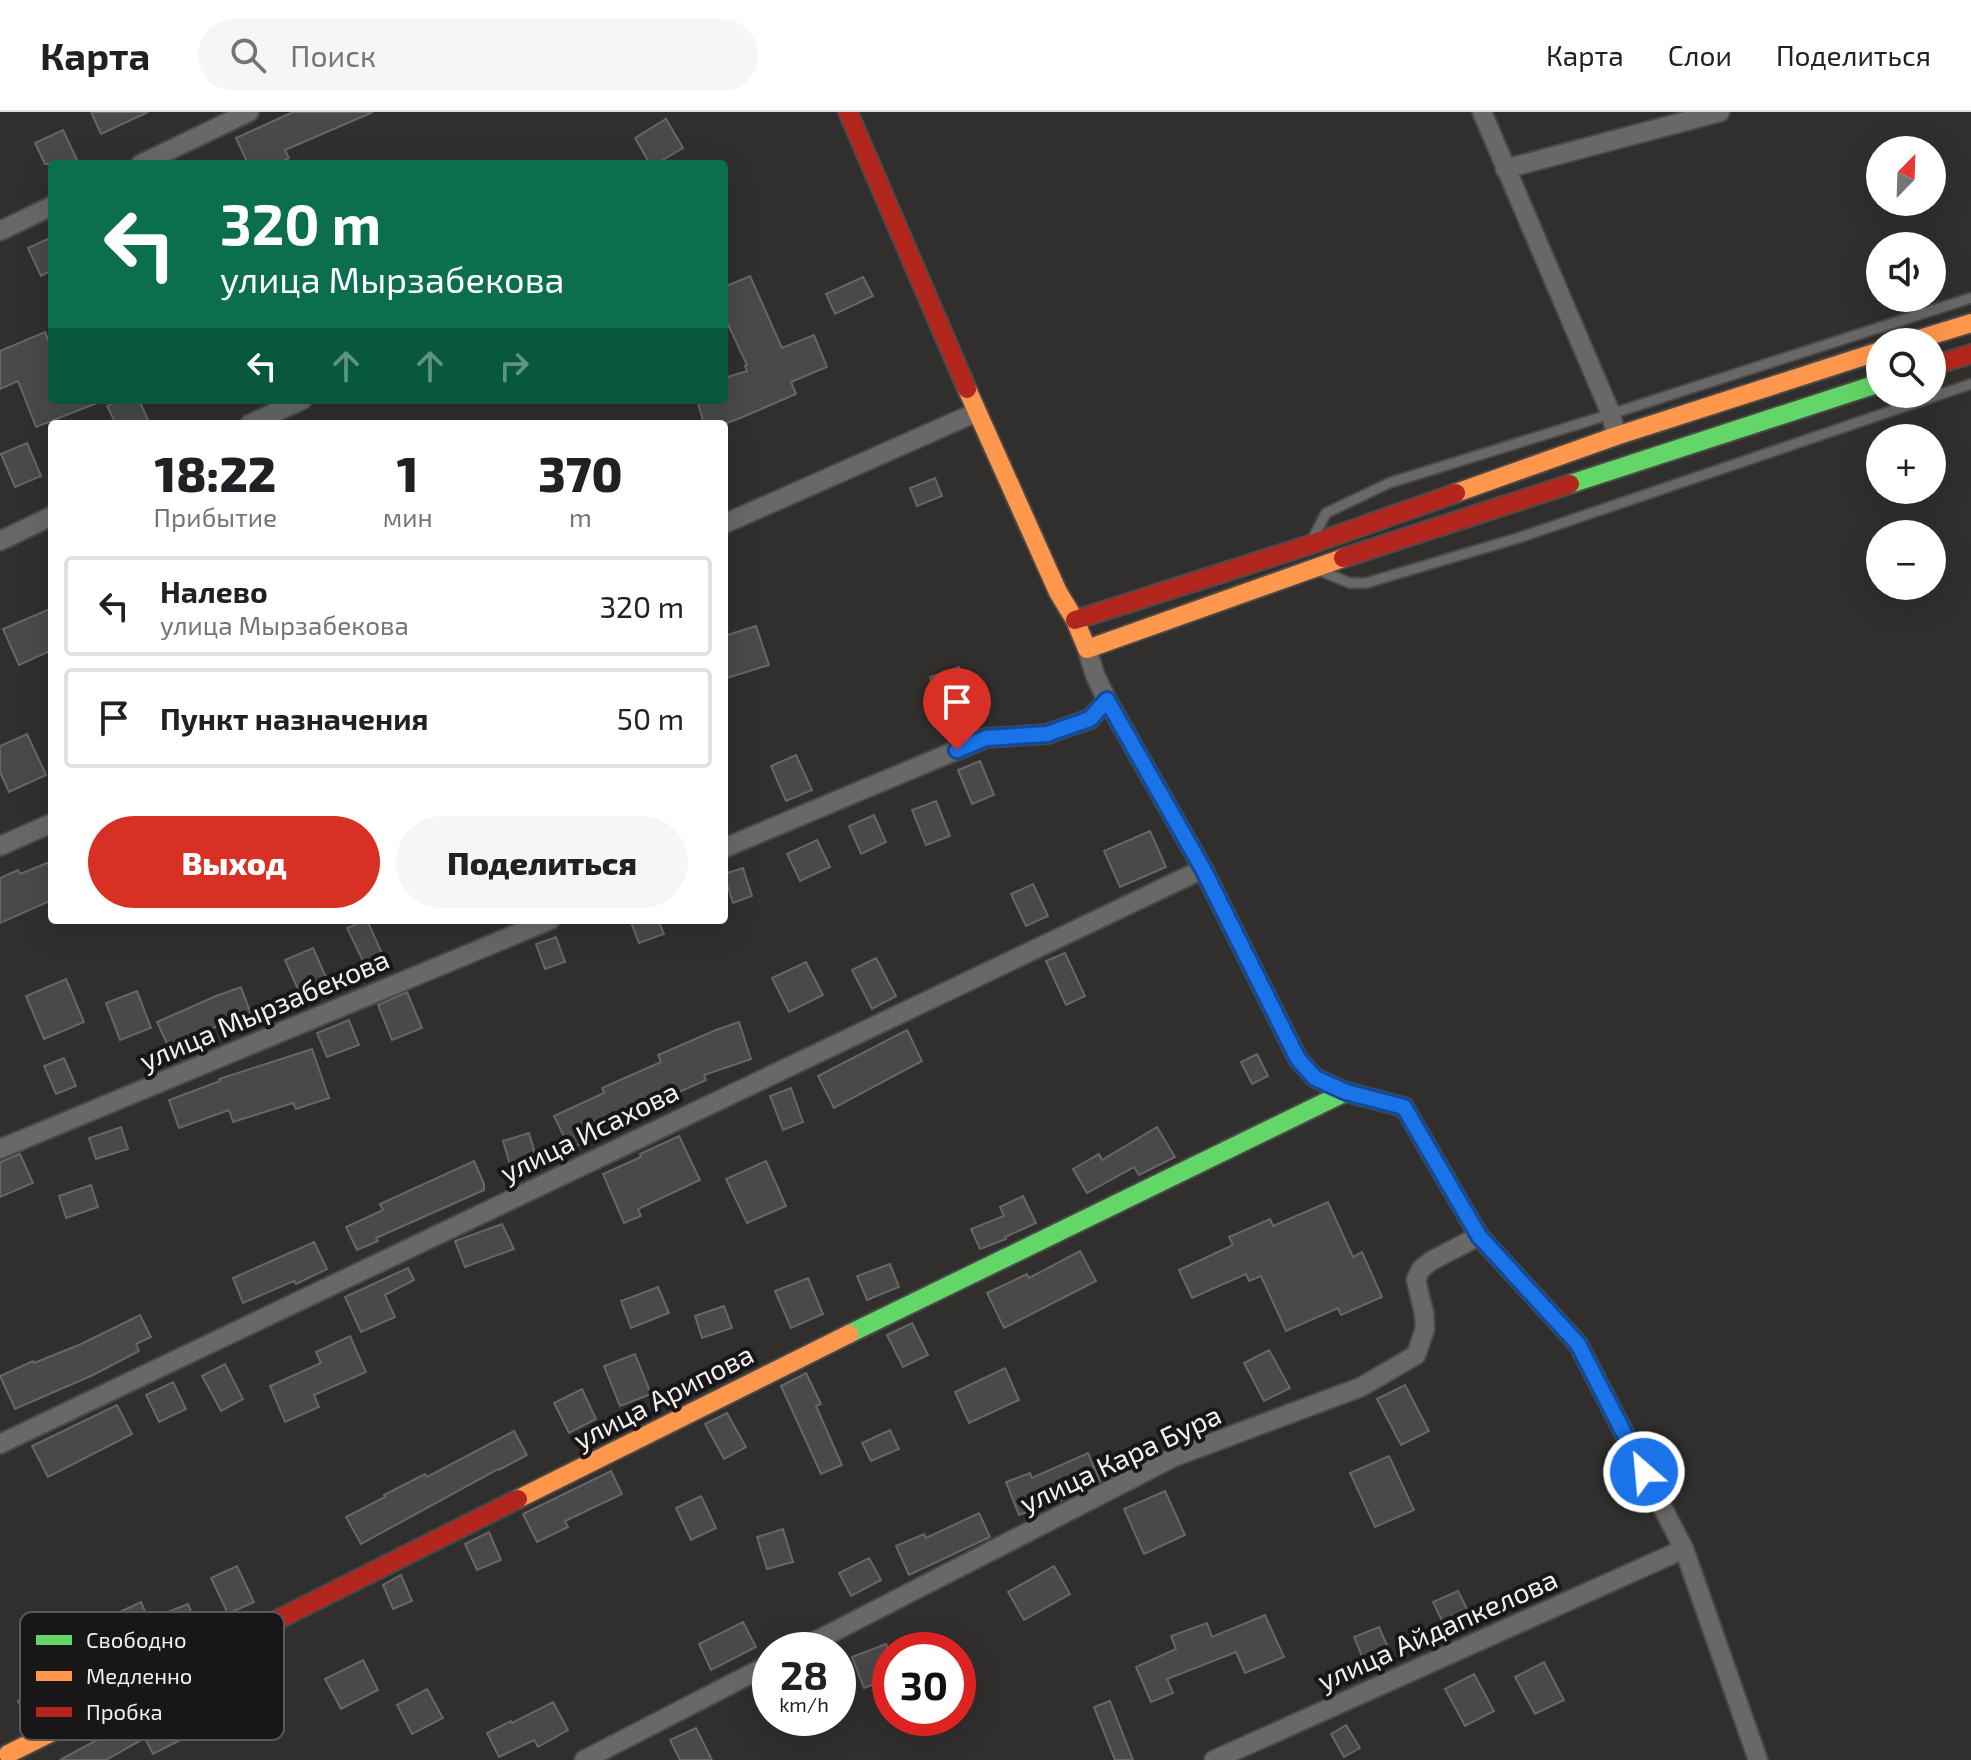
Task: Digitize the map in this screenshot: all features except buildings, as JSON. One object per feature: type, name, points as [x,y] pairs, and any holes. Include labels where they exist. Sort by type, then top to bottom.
[{"type":"main road","points":[[848,112],[977,412],[1087,649],[1312,568],[1866,388]]},
{"type":"main road","points":[[1946,331],[1971,323]]},
{"type":"main road","points":[[1946,362],[1971,354]]},
{"type":"main road","points":[[1075,620],[1309,545],[1616,436],[1866,356]]},
{"type":"main road","name":"улица Арипова","points":[[284,1613],[1346,1092]]},
{"type":"main road","name":"улица Арипова","points":[[6,1751],[28,1740]]},
{"type":"street","points":[[149,160],[249,112]]},
{"type":"street","points":[[1482,112],[1611,414],[1616,436]]},
{"type":"street","points":[[1505,169],[1720,112]]},
{"type":"street","points":[[0,231],[48,208]]},
{"type":"street","points":[[259,420],[293,404]]},
{"type":"street","points":[[728,522],[977,412]]},
{"type":"street","points":[[0,541],[48,518]]},
{"type":"street","points":[[1087,649],[1107,700],[1203,869],[1298,1059],[1315,1078],[1346,1092],[1404,1107],[1479,1236],[1578,1344],[1684,1549],[1758,1760]]},
{"type":"street","points":[[728,846],[986,738],[1047,734],[1090,719],[1107,700]]},
{"type":"street","points":[[0,846],[48,825]]},
{"type":"street","name":"улица Исахова","points":[[0,1444],[1203,869]]},
{"type":"street","name":"улица Мырзабекова","points":[[0,1149],[540,924]]},
{"type":"street","name":"улица Кара Бура","points":[[833,1632],[1174,1457],[1361,1387],[1416,1355],[1425,1329],[1416,1280],[1421,1269],[1479,1236]]},
{"type":"street","name":"улица Айдапкелова","points":[[1225,1758],[1684,1549]]},
{"type":"street","points":[[584,1760],[752,1673]]},
{"type":"lane","points":[[1309,545],[1326,513],[1389,483],[1971,298]]},
{"type":"lane","points":[[1312,568],[1350,583],[1366,583],[1518,538],[1971,384]]},
{"type":"traffic: fast","points":[[1570,484],[1866,388]]},
{"type":"traffic: fast","points":[[849,1334],[1346,1092]]},
{"type":"traffic: slow","points":[[1946,331],[1971,323]]},
{"type":"traffic: slow","points":[[1456,493],[1616,436],[1866,356]]},
{"type":"traffic: slow","points":[[967,389],[1058,592],[1075,620],[1087,649],[1343,558]]},
{"type":"traffic: slow","points":[[518,1499],[849,1334]]},
{"type":"traffic: slow","points":[[8,1754],[36,1740]]},
{"type":"traffic: jam","points":[[848,112],[967,389]]},
{"type":"traffic: jam","points":[[1946,362],[1971,354]]},
{"type":"traffic: jam","points":[[1343,558],[1570,484]]},
{"type":"traffic: jam","points":[[1075,620],[1309,545],[1456,493]]},
{"type":"traffic: jam","points":[[284,1616],[518,1499]]},
{"type":"route","points":[[957,750],[986,738],[1047,734],[1090,719],[1107,700],[1203,869],[1298,1059],[1315,1078],[1346,1092],[1404,1107],[1479,1236],[1578,1344],[1644,1472]]}]
